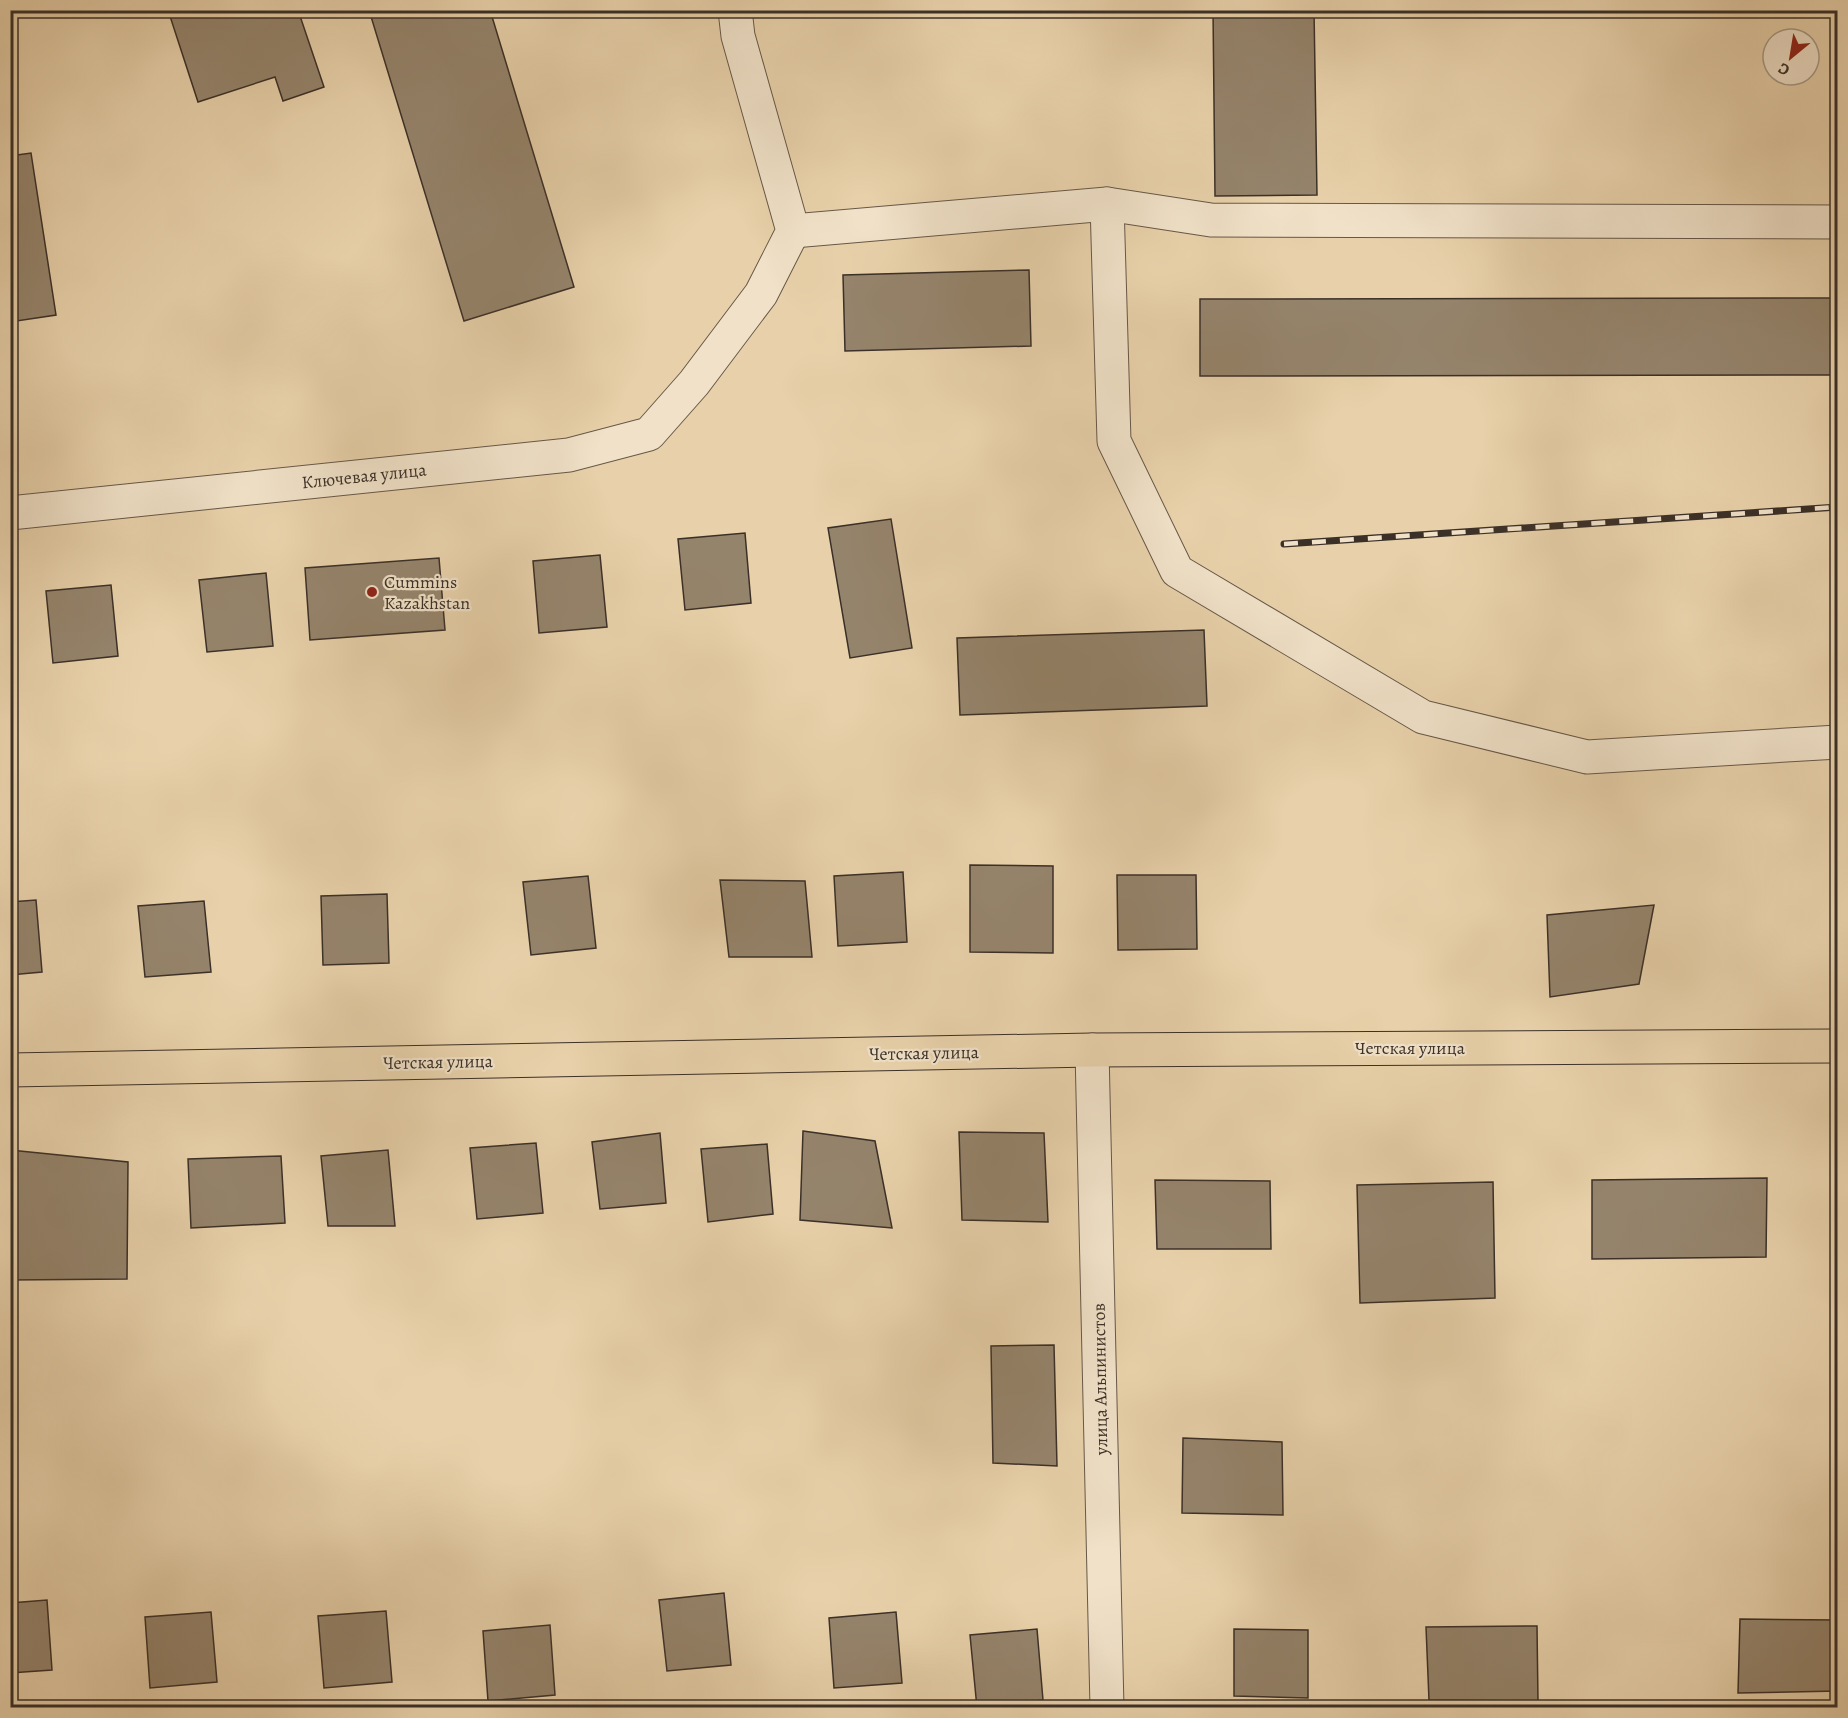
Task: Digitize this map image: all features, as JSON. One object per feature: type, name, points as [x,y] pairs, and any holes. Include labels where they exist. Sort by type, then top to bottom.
[{"type":"main road","name":"Четская улица","points":[[10,1070],[1092,1050],[1838,1046]]},
{"type":"street","points":[[735,10],[738,36],[793,231],[1107,204],[1211,220],[1838,222]]},
{"type":"street","points":[[1107,204],[1114,441],[1177,571],[1423,717],[1587,757],[1838,742]]},
{"type":"street","name":"Ключевая улица","points":[[10,513],[569,455],[649,434],[694,383],[761,294],[793,231]]},
{"type":"street","name":"улица Альпинистов","points":[[1092,1050],[1107,1707]]},
{"type":"building","points":[[168,10],[298,10],[324,87],[283,101],[275,77],[198,102]]},
{"type":"building","points":[[369,10],[490,10],[574,287],[464,321]]},
{"type":"building","points":[[1213,10],[1314,10],[1317,195],[1215,196]]},
{"type":"building","points":[[31,153],[56,315],[10,322],[10,156]]},
{"type":"building","points":[[1029,270],[1031,346],[845,351],[843,275]]},
{"type":"building","points":[[1838,298],[1838,375],[1200,376],[1200,299]]},
{"type":"building","points":[[891,519],[912,648],[850,658],[828,528]]},
{"type":"building","points":[[745,533],[751,603],[685,610],[678,539]]},
{"type":"building","points":[[600,555],[607,627],[539,633],[533,561]]},
{"type":"building","points":[[439,558],[445,630],[310,640],[305,568]]},
{"type":"building","points":[[266,573],[273,646],[207,652],[199,580]]},
{"type":"building","points":[[111,585],[118,656],[53,663],[46,591]]},
{"type":"building","points":[[1204,630],[1207,706],[960,715],[957,638]]},
{"type":"building","points":[[970,865],[1053,866],[1053,953],[970,952]]},
{"type":"building","points":[[903,872],[907,942],[838,946],[834,876]]},
{"type":"building","points":[[1117,875],[1196,875],[1197,949],[1118,950]]},
{"type":"building","points":[[588,876],[596,948],[531,955],[523,882]]},
{"type":"building","points":[[720,880],[805,881],[812,957],[729,957]]},
{"type":"building","points":[[387,894],[389,963],[323,965],[321,896]]},
{"type":"building","points":[[36,900],[42,972],[10,975],[10,902]]},
{"type":"building","points":[[204,901],[211,972],[145,977],[138,906]]},
{"type":"building","points":[[1654,905],[1639,984],[1550,997],[1547,915]]},
{"type":"building","points":[[803,1131],[875,1141],[892,1228],[800,1220]]},
{"type":"building","points":[[959,1132],[1044,1133],[1048,1222],[962,1220]]},
{"type":"building","points":[[660,1133],[666,1203],[600,1209],[592,1142]]},
{"type":"building","points":[[536,1143],[543,1213],[477,1219],[470,1148]]},
{"type":"building","points":[[767,1144],[773,1214],[708,1222],[701,1149]]},
{"type":"building","points":[[10,1150],[128,1162],[127,1279],[10,1280]]},
{"type":"building","points":[[388,1150],[395,1226],[328,1226],[321,1156]]},
{"type":"building","points":[[281,1156],[285,1223],[191,1228],[188,1159]]},
{"type":"building","points":[[1767,1178],[1766,1257],[1592,1259],[1592,1180]]},
{"type":"building","points":[[1155,1180],[1270,1181],[1271,1249],[1157,1249]]},
{"type":"building","points":[[1493,1182],[1495,1298],[1360,1303],[1357,1185]]},
{"type":"building","points":[[1054,1345],[1057,1466],[993,1463],[991,1346]]},
{"type":"building","points":[[1183,1438],[1282,1442],[1283,1515],[1182,1513]]},
{"type":"building","points":[[724,1593],[731,1665],[667,1671],[659,1600]]},
{"type":"building","points":[[47,1600],[52,1670],[10,1673],[10,1603]]},
{"type":"building","points":[[386,1611],[392,1682],[324,1688],[318,1616]]},
{"type":"building","points":[[211,1612],[217,1682],[150,1688],[145,1617]]},
{"type":"building","points":[[896,1612],[902,1683],[834,1688],[829,1618]]},
{"type":"building","points":[[1740,1619],[1838,1620],[1838,1691],[1738,1693]]},
{"type":"building","points":[[550,1625],[555,1695],[488,1701],[483,1631]]},
{"type":"building","points":[[1537,1626],[1538,1701],[1429,1700],[1426,1627]]},
{"type":"building","points":[[1037,1629],[1043,1700],[977,1708],[970,1635]]},
{"type":"building","points":[[1234,1629],[1308,1630],[1308,1698],[1234,1696]]},
{"type":"railway","points":[[1284,544],[1838,507]]},
{"type":"place","name":"Cummins Kazakhstan","points":[[372,592]]}]
